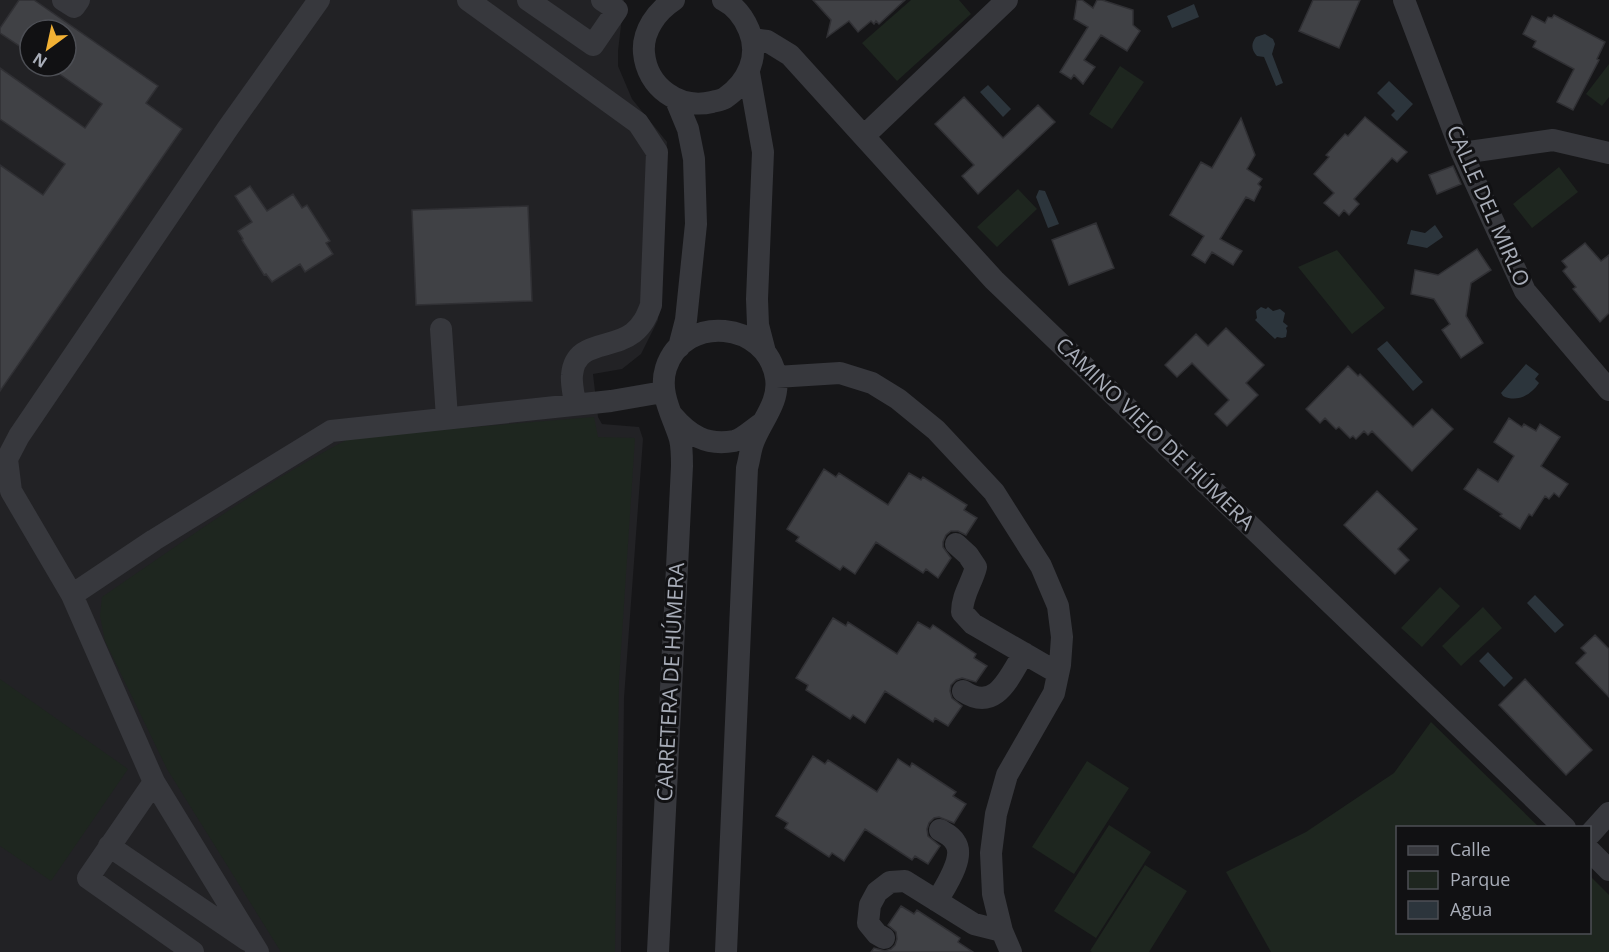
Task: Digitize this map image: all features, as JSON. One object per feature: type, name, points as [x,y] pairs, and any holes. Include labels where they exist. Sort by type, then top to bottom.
[{"type":"street","points":[[63,0],[74,7],[79,0]]},
{"type":"street","points":[[256,948],[154,782],[72,595],[5,490],[7,459],[19,436],[228,128],[319,0]]},
{"type":"street","points":[[528,0],[593,45],[617,10],[603,0]]},
{"type":"street","points":[[665,3],[646,32],[643,52],[648,71],[660,89],[676,100],[701,105],[724,99],[749,73],[754,58],[753,39],[744,18],[725,0]]},
{"type":"street","points":[[864,136],[1007,0]]},
{"type":"street","name":"CALLE DEL MIRLO","points":[[1404,0],[1461,153],[1525,291],[1609,390]]},
{"type":"street","points":[[477,3],[638,123],[657,152],[651,305],[643,324],[632,334],[611,344],[589,348],[576,358],[572,375],[575,404]]},
{"type":"street","name":"CAMINO VIEJO DE HÚMERA","points":[[753,39],[767,41],[790,56],[994,280],[1563,826]]},
{"type":"street","points":[[726,952],[747,468],[752,445],[776,397],[776,377],[765,352],[758,325],[763,153],[749,73]]},
{"type":"street","points":[[676,100],[688,129],[694,159],[696,224],[686,320],[679,347],[666,368],[663,392],[670,414],[685,430],[708,441],[736,441],[763,422]]},
{"type":"street","points":[[1461,153],[1553,140],[1609,153]]},
{"type":"street","points":[[441,329],[447,418]]},
{"type":"street","points":[[679,347],[698,333],[723,329],[747,336],[765,352]]},
{"type":"street","points":[[776,377],[809,373],[840,373],[872,383],[898,399],[936,430],[994,492],[1041,566],[1058,606],[1062,637],[1054,693],[1007,775],[996,814],[991,853],[993,894],[1002,931],[1011,952]]},
{"type":"street","points":[[72,595],[153,540],[331,431],[611,401],[663,392]]},
{"type":"street","name":"CARRETERA DE HÚMERA","points":[[658,952],[682,466],[680,440],[670,414]]},
{"type":"street","points":[[956,544],[968,555],[976,567],[973,580],[962,601],[962,612],[973,624],[1058,673]]},
{"type":"street","points":[[963,692],[971,697],[983,699],[993,696],[1002,687],[1024,654]]},
{"type":"street","points":[[154,782],[88,878],[193,952]]},
{"type":"street","points":[[1591,833],[1609,813]]},
{"type":"street","points":[[937,901],[955,868],[958,854],[957,844],[940,830]]},
{"type":"street","points":[[109,846],[256,948]]},
{"type":"street","points":[[1591,852],[1609,870]]},
{"type":"street","points":[[884,938],[877,934],[868,923],[870,905],[877,892],[890,882],[905,881],[974,924],[1002,931]]},
{"type":"shaded area","points":[[0,0],[624,0],[618,66],[632,99],[667,142],[658,320],[641,354],[622,369],[593,374],[598,417],[602,424],[639,427],[643,439],[624,698],[621,952],[0,952]]},
{"type":"green space","points":[[911,0],[959,0],[971,14],[897,81],[862,43]]},
{"type":"green space","points":[[1609,64],[1609,97],[1602,106],[1586,94]]},
{"type":"green space","points":[[1120,66],[1144,82],[1112,129],[1089,114]]},
{"type":"green space","points":[[1559,167],[1578,192],[1532,228],[1513,204]]},
{"type":"green space","points":[[1018,189],[1037,209],[997,247],[977,227]]},
{"type":"green space","points":[[1337,250],[1385,308],[1352,334],[1298,267]]},
{"type":"green space","points":[[594,417],[598,437],[635,438],[619,680],[615,952],[281,952],[167,769],[105,641],[100,616],[102,597],[287,473],[352,437]]},
{"type":"green space","points":[[1440,587],[1460,606],[1422,647],[1401,628]]},
{"type":"green space","points":[[1483,607],[1502,628],[1461,666],[1442,646]]},
{"type":"green space","points":[[0,679],[128,769],[51,881],[0,846]]},
{"type":"green space","points":[[1431,722],[1538,826],[1396,826],[1396,934],[1591,934],[1591,877],[1609,895],[1609,952],[1271,952],[1226,872],[1306,832],[1394,773]]},
{"type":"green space","points":[[1087,761],[1129,788],[1074,874],[1032,847]]},
{"type":"green space","points":[[1109,825],[1151,852],[1096,938],[1054,911]]},
{"type":"green space","points":[[1145,865],[1187,891],[1149,952],[1090,951]]},
{"type":"water","points":[[1194,4],[1199,17],[1172,28],[1167,16]]},
{"type":"water","points":[[1265,34],[1273,39],[1275,44],[1272,54],[1283,83],[1276,86],[1264,57],[1257,56],[1253,49],[1256,37]]},
{"type":"water","points":[[1389,81],[1413,104],[1397,121],[1391,115],[1395,111],[1377,93]]},
{"type":"water","points":[[988,85],[1011,109],[1003,117],[980,92]]},
{"type":"water","points":[[1039,190],[1045,191],[1059,224],[1048,228],[1036,197]]},
{"type":"water","points":[[1435,225],[1443,237],[1427,248],[1407,244],[1411,230],[1425,233]]},
{"type":"water","points":[[1261,307],[1266,309],[1268,307],[1273,311],[1280,309],[1285,313],[1283,322],[1288,326],[1286,337],[1275,339],[1255,320],[1256,311]]},
{"type":"water","points":[[1387,341],[1423,382],[1413,391],[1377,349]]},
{"type":"water","points":[[1526,364],[1539,374],[1535,379],[1539,383],[1523,397],[1513,399],[1503,396],[1501,393]]},
{"type":"water","points":[[1535,595],[1564,625],[1555,633],[1527,603]]},
{"type":"water","points":[[1488,652],[1513,678],[1504,687],[1479,661]]},
{"type":"building","points":[[19,0],[34,0],[60,18],[18,18],[18,45],[0,33],[0,28]]},
{"type":"building","points":[[813,0],[905,0],[879,24],[871,21],[858,32],[849,21],[827,37],[831,20]]},
{"type":"building","points":[[1077,0],[1082,0],[1093,8],[1097,0],[1102,0],[1133,10],[1133,25],[1140,31],[1127,51],[1101,35],[1084,60],[1095,67],[1083,84],[1074,75],[1071,79],[1060,72],[1088,27],[1074,19]]},
{"type":"building","points":[[1313,0],[1360,0],[1339,48],[1299,31]]},
{"type":"building","points":[[1554,15],[1605,42],[1597,59],[1599,60],[1573,110],[1557,102],[1574,69],[1533,47],[1536,41],[1523,34],[1532,16],[1545,23],[1548,17],[1552,18]]},
{"type":"building","points":[[78,31],[158,86],[146,103],[182,129],[0,391],[0,165],[43,195],[65,164],[0,119],[0,68],[85,128],[102,104],[65,78],[78,78]]},
{"type":"building","points":[[964,97],[1003,138],[1038,105],[1055,122],[978,194],[962,176],[974,165],[935,124]]},
{"type":"building","points":[[1365,117],[1407,152],[1397,162],[1392,158],[1354,199],[1359,204],[1349,215],[1344,210],[1339,216],[1324,203],[1334,193],[1314,174],[1329,157],[1326,155]]},
{"type":"building","points":[[1241,118],[1255,155],[1247,169],[1262,179],[1258,184],[1261,187],[1254,201],[1246,197],[1220,239],[1242,251],[1233,265],[1212,252],[1205,263],[1192,255],[1204,236],[1170,215],[1201,162],[1212,168]]},
{"type":"building","points":[[1453,166],[1461,184],[1437,194],[1429,175]]},
{"type":"building","points":[[250,186],[267,211],[293,194],[302,208],[307,205],[330,241],[326,243],[333,254],[305,272],[300,264],[272,282],[266,274],[264,275],[238,231],[252,222],[235,196]]},
{"type":"building","points":[[528,206],[532,301],[416,305],[412,210]]},
{"type":"building","points":[[1096,223],[1114,268],[1069,285],[1052,240]]},
{"type":"building","points":[[1585,243],[1601,261],[1609,255],[1609,313],[1600,322],[1573,289],[1576,287],[1563,271],[1567,267],[1562,261]]},
{"type":"building","points":[[1477,249],[1491,270],[1471,283],[1466,316],[1483,343],[1461,358],[1442,330],[1450,324],[1434,299],[1411,294],[1415,270],[1438,275]]},
{"type":"building","points":[[1226,328],[1264,365],[1246,383],[1258,395],[1227,426],[1215,414],[1229,400],[1192,363],[1177,377],[1165,365],[1196,334],[1208,346]]},
{"type":"building","points":[[1348,366],[1358,376],[1360,374],[1413,427],[1432,409],[1453,429],[1412,471],[1372,431],[1368,435],[1364,431],[1356,439],[1353,436],[1350,438],[1325,418],[1320,423],[1306,409]]},
{"type":"building","points":[[1509,418],[1522,427],[1524,424],[1536,431],[1540,424],[1560,437],[1541,466],[1568,484],[1559,497],[1554,493],[1549,499],[1545,496],[1532,516],[1529,514],[1520,529],[1464,489],[1478,469],[1498,482],[1514,456],[1494,442]]},
{"type":"building","points":[[824,469],[836,477],[839,473],[888,505],[909,473],[921,480],[923,477],[967,505],[964,510],[977,518],[966,535],[958,531],[951,531],[946,535],[943,547],[951,558],[938,578],[926,569],[923,573],[876,542],[855,574],[843,566],[840,570],[796,541],[799,537],[787,529]]},
{"type":"building","points":[[1377,491],[1417,529],[1398,549],[1409,560],[1395,574],[1344,525]]},
{"type":"building","points":[[833,618],[846,626],[848,622],[897,654],[918,622],[930,629],[933,625],[976,654],[974,658],[987,666],[976,682],[962,678],[951,685],[952,698],[962,706],[948,726],[935,718],[933,722],[885,691],[865,723],[853,715],[850,719],[806,690],[808,685],[796,678]]},
{"type":"building","points":[[1595,635],[1609,649],[1609,697],[1576,663],[1586,653],[1581,648]]},
{"type":"building","points":[[1525,679],[1592,750],[1566,775],[1499,705]]},
{"type":"building","points":[[813,756],[825,764],[828,760],[877,792],[898,759],[910,767],[912,763],[956,792],[953,796],[966,804],[954,823],[939,817],[929,823],[928,836],[940,846],[928,864],[915,856],[912,860],[865,829],[844,861],[832,853],[829,857],[785,828],[788,823],[776,816]]},
{"type":"building","points":[[901,906],[914,914],[917,910],[960,938],[958,942],[973,952],[871,952],[874,948],[885,951],[895,945],[896,932],[888,925]]}]
